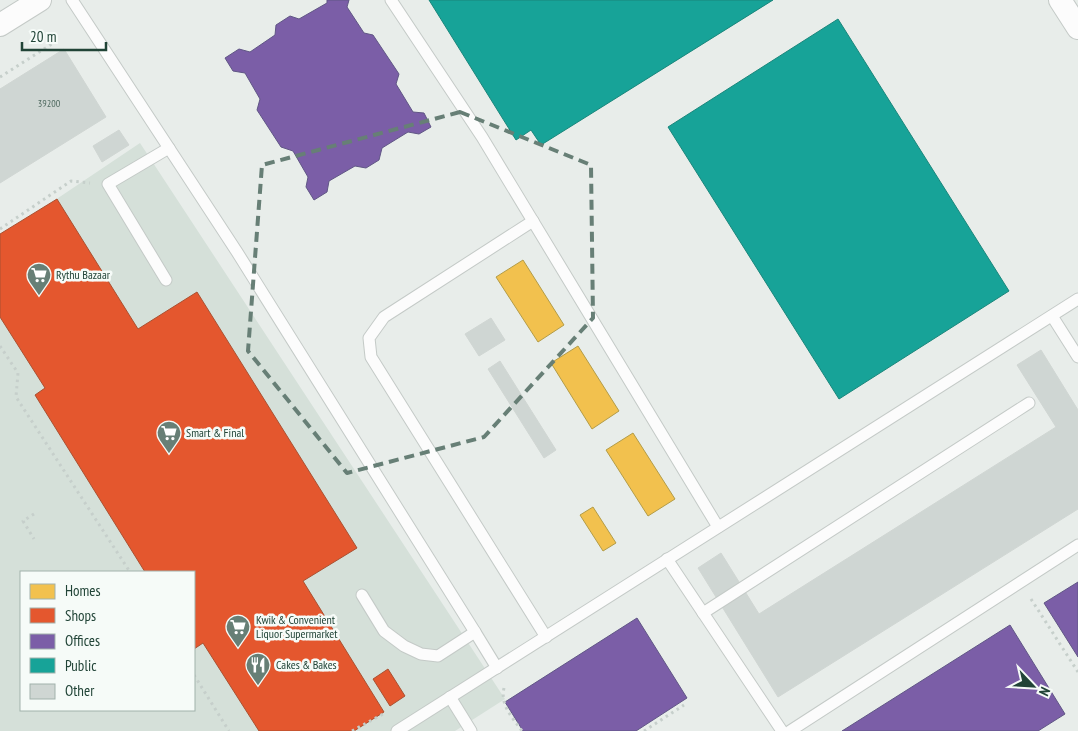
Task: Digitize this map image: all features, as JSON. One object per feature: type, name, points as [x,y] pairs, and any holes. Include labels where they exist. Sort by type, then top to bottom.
[{"type":"street","points":[[0,25],[40,0]]},
{"type":"street","points":[[1060,0],[1078,28]]},
{"type":"lane","points":[[72,0],[237,252],[497,668]]},
{"type":"lane","points":[[391,0],[482,137],[718,528]]},
{"type":"lane","points":[[166,280],[108,184],[169,148]]},
{"type":"lane","points":[[533,221],[384,317],[369,338],[372,357],[546,636]]},
{"type":"lane","points":[[397,731],[1078,299]]},
{"type":"lane","points":[[1052,316],[1078,357]]},
{"type":"lane","points":[[703,613],[1029,403]]},
{"type":"lane","points":[[790,731],[1078,546]]},
{"type":"lane","points":[[667,559],[782,731]]},
{"type":"lane","points":[[362,595],[384,631],[404,646],[421,654],[438,656],[475,632]]},
{"type":"lane","points":[[450,698],[471,731]]},
{"type":"path","points":[[0,77],[56,42]]},
{"type":"path","points":[[0,229],[71,182]]},
{"type":"path","points":[[0,346],[18,373],[16,397],[129,571]]},
{"type":"path","points":[[34,514],[23,521],[34,538]]},
{"type":"path","points":[[1020,583],[1078,672]]},
{"type":"path","points":[[195,677],[229,731]]},
{"type":"path","points":[[507,683],[502,698],[522,731]]},
{"type":"path","points":[[644,731],[684,705]]},
{"type":"highlighted area","points":[[460,112],[591,165],[593,318],[484,437],[347,473],[248,351],[262,165]]},
{"type":"shaded area","points":[[140,143],[505,699],[455,731],[0,731],[0,237]]},
{"type":"building: Homes","points":[[523,260],[564,325],[538,342],[496,277]]},
{"type":"building: Homes","points":[[578,346],[619,411],[592,429],[551,363]]},
{"type":"building: Homes","points":[[633,433],[675,499],[648,516],[606,450]]},
{"type":"building: Homes","points":[[593,507],[616,543],[603,551],[580,515]]},
{"type":"building: Shops","points":[[57,199],[138,329],[197,292],[357,548],[303,581],[384,712],[354,731],[259,731],[203,643],[195,648],[195,571],[144,571],[35,395],[45,388],[0,317],[0,234]]},
{"type":"building: Shops","points":[[388,669],[405,696],[390,706],[373,679]]},
{"type":"building: Offices","points":[[327,0],[349,0],[347,7],[364,33],[373,35],[399,74],[396,84],[413,112],[424,113],[431,127],[419,134],[408,132],[382,148],[379,160],[366,168],[355,166],[329,181],[327,192],[314,200],[306,187],[308,177],[293,151],[281,147],[257,110],[260,99],[245,73],[233,71],[225,58],[239,49],[250,52],[275,35],[276,25],[290,16],[299,19],[327,3]]},
{"type":"building: Offices","points":[[1078,582],[1078,657],[1044,603]]},
{"type":"building: Offices","points":[[637,618],[687,698],[636,731],[523,731],[505,702]]},
{"type":"building: Offices","points":[[1010,625],[1065,714],[1038,731],[842,731]]},
{"type":"building: Public","points":[[429,0],[773,0],[541,145],[531,130],[516,140]]},
{"type":"building: Public","points":[[838,19],[1009,291],[839,399],[668,127]]},
{"type":"building: Other","points":[[64,49],[106,117],[0,183],[0,89]]},
{"type":"building: Other","points":[[119,130],[129,145],[102,162],[93,146]]},
{"type":"building: Other","points":[[491,318],[505,340],[479,356],[465,334]]},
{"type":"building: Other","points":[[1041,350],[1078,410],[1078,509],[778,697],[698,568],[721,553],[759,614],[1056,427],[1017,365]]},
{"type":"building: Other","points":[[500,361],[556,450],[544,458],[488,369]]},
{"type":"place","name":"Rythu Bazaar","points":[[39,296]]},
{"type":"place","name":"Smart & Final","points":[[169,454]]},
{"type":"place","name":"Kwik & Convenient Liquor Supermarket","points":[[238,648]]},
{"type":"place","name":"Cakes & Bakes","points":[[258,686]]}]
